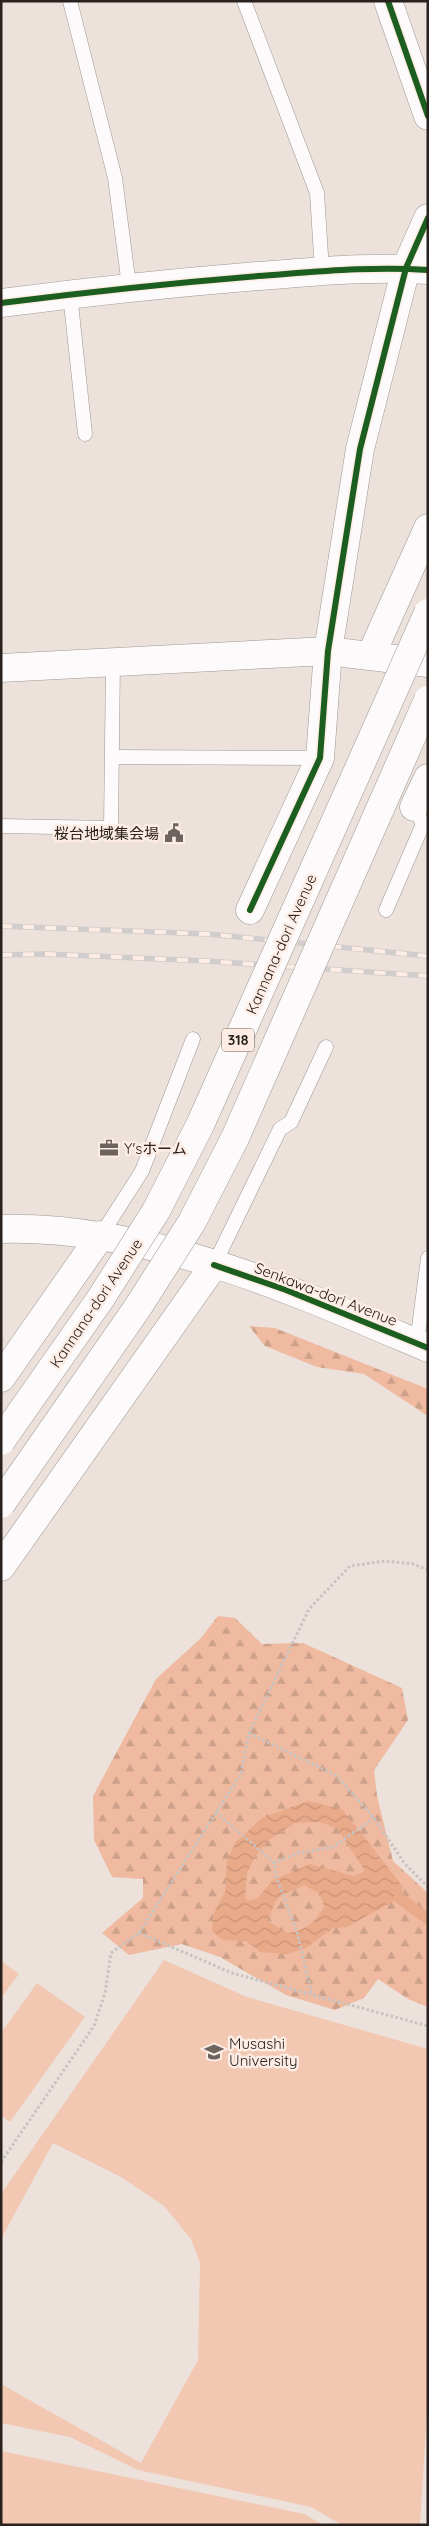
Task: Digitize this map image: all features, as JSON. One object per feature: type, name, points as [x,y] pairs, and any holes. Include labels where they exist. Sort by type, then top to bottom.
[{"type":"main road","points":[[388,1],[428,116]]},
{"type":"main road","points":[[250,910],[320,758],[328,651],[360,449],[417,269],[428,218]]},
{"type":"main road","points":[[1,302],[129,286],[322,271],[417,269]]},
{"type":"main road","points":[[371,655],[428,528]]},
{"type":"main road","name":"Kannana-dori Avenue","points":[[1,1441],[101,1298],[161,1202],[200,1125],[428,613]]},
{"type":"main road","points":[[1,668],[328,651],[428,663]]},
{"type":"main road","name":"318","points":[[1,1504],[138,1307],[192,1222],[235,1138],[428,700]]},
{"type":"main road","points":[[414,807],[428,778]]},
{"type":"main road","name":"Senkawa-dori Avenue","points":[[1,1229],[101,1235],[153,1246],[286,1290],[422,1346]]},
{"type":"main road","points":[[1,1378],[101,1235]]},
{"type":"main road","points":[[1,1567],[214,1265]]},
{"type":"lane","points":[[70,1],[114,178],[129,286]]},
{"type":"lane","points":[[244,1],[317,193],[322,271]]},
{"type":"lane","points":[[70,294],[84,434]]},
{"type":"lane","points":[[1,826],[111,828],[113,661]]},
{"type":"lane","points":[[112,757],[320,758]]},
{"type":"lane","points":[[386,910],[423,824],[414,807]]},
{"type":"lane","points":[[101,1235],[142,1171],[193,1039]]},
{"type":"lane","points":[[214,1265],[280,1129],[291,1122],[326,1047]]},
{"type":"lane","points":[[422,1346],[428,1258]]},
{"type":"path","points":[[1,2162],[94,2026],[105,1993],[111,1953],[139,1933],[241,1774],[249,1733],[308,1609],[350,1566],[385,1561],[413,1564],[428,1570]]},
{"type":"path","points":[[249,1733],[337,1776],[374,1818],[405,1864],[428,1887]]},
{"type":"path","points":[[216,1812],[242,1837],[274,1863],[277,1879],[298,1932],[312,1995]]},
{"type":"path","points":[[274,1863],[298,1853],[333,1847],[374,1818]]},
{"type":"path","points":[[139,1933],[232,1974],[428,2026]]},
{"type":"green space","points":[[249,1326],[275,1328],[428,1389],[428,1416],[364,1374],[317,1367],[265,1346]]},
{"type":"green space","points":[[218,1616],[235,1618],[262,1644],[303,1643],[402,1688],[408,1720],[374,1770],[377,1796],[393,1861],[428,1893],[428,2007],[408,1999],[378,1979],[364,1998],[335,2010],[286,1995],[220,1957],[182,1944],[129,1955],[102,1933],[143,1898],[143,1879],[112,1877],[94,1840],[93,1796],[156,1679],[201,1638]]},
{"type":"shaded area","points":[[164,1960],[247,1997],[428,2049],[428,2396],[420,2525],[342,2525],[311,2507],[138,2470],[70,2437],[1,2423],[1,2384],[141,2463],[198,2360],[200,2263],[191,2239],[164,2206],[121,2177],[53,2143],[1,2239],[1,2194]]},
{"type":"shaded area","points":[[1,1961],[19,1974],[1,1998]]},
{"type":"shaded area","points":[[37,1983],[85,2017],[10,2122],[1,2115],[1,2033]]},
{"type":"shaded area","points":[[1,2451],[304,2514],[323,2525],[1,2525]]},
{"type":"water","points":[[308,1801],[343,1810],[403,1887],[399,1898],[347,1927],[333,1928],[306,1948],[286,1954],[260,1952],[247,1941],[223,1940],[212,1931],[213,1915],[225,1892],[227,1861],[235,1843],[262,1818]],"holes":[[[319,1822],[337,1828],[365,1871],[354,1876],[310,1864],[272,1881],[258,1898],[248,1901],[245,1897],[247,1873],[256,1855],[269,1840],[295,1823]],[[304,1885],[320,1894],[324,1907],[317,1917],[305,1928],[287,1933],[268,1921],[271,1911],[280,1897]]]},
{"type":"waterway","points":[[399,1898],[428,1919]]},
{"type":"railway","points":[[1,926],[208,934],[428,956]]},
{"type":"railway","points":[[1,955],[46,954],[206,961],[428,976]]},
{"type":"cycle path","points":[[388,1],[428,116]]},
{"type":"cycle path","points":[[250,910],[320,758],[328,651],[360,449],[406,268],[428,218]]},
{"type":"cycle path","points":[[1,303],[130,288],[321,271],[364,269],[428,270]]},
{"type":"cycle path","points":[[214,1265],[286,1290],[428,1348]]},
{"type":"place","name":"桜台地域集会場","points":[[174,833]]},
{"type":"place","name":"Y'sホーム","points":[[109,1148]]},
{"type":"place","name":"Musashi University","points":[[214,2052]]}]
